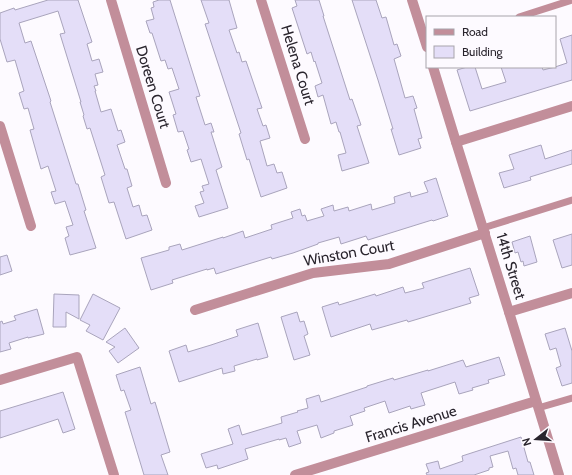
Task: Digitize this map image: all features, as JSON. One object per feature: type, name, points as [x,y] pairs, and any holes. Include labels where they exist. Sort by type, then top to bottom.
[{"type":"street","name":"Doreen Court","points":[[111,0],[166,183]]},
{"type":"street","name":"Helena Court","points":[[262,0],[305,139]]},
{"type":"street","points":[[412,0],[426,43]]},
{"type":"street","name":"14th Street","points":[[433,68],[559,475]]},
{"type":"street","points":[[456,142],[572,106]]},
{"type":"street","points":[[0,126],[31,226]]},
{"type":"street","name":"Winston Court","points":[[195,310],[313,273],[389,264],[484,231]]},
{"type":"street","points":[[509,312],[572,293]]},
{"type":"street","points":[[0,380],[77,357],[114,475]]},
{"type":"street","name":"Francis Avenue","points":[[295,475],[537,405]]},
{"type":"lane","points":[[522,16],[572,0]]},
{"type":"lane","points":[[484,231],[572,200]]},
{"type":"lane","points":[[537,405],[572,398]]},
{"type":"building","points":[[48,0],[78,0],[92,42],[87,44],[92,61],[99,59],[103,72],[95,74],[98,85],[94,86],[101,112],[111,109],[118,131],[121,130],[125,142],[117,145],[132,186],[127,188],[133,207],[139,205],[142,216],[147,215],[152,230],[126,239],[114,202],[109,203],[101,177],[105,175],[90,128],[87,129],[81,102],[60,34],[65,33],[58,11],[19,23],[25,43],[31,41],[76,184],[78,184],[86,210],[84,211],[96,248],[70,255],[65,238],[69,236],[66,227],[73,225],[65,201],[55,204],[51,192],[56,191],[48,166],[41,169],[30,130],[34,129],[28,108],[24,109],[19,93],[24,91],[15,60],[7,62],[0,39],[0,13]]},
{"type":"building","points":[[159,0],[170,0],[200,96],[196,97],[205,125],[211,123],[214,132],[211,132],[222,167],[216,170],[228,208],[199,217],[195,206],[204,203],[200,192],[204,191],[202,186],[209,184],[201,159],[191,162],[187,150],[189,149],[183,131],[178,132],[173,115],[176,114],[169,92],[179,89],[172,68],[168,69],[165,60],[161,61],[152,33],[150,33],[146,21],[154,19],[151,8],[154,7],[153,2]]},
{"type":"building","points":[[201,0],[229,0],[237,28],[229,30],[237,53],[239,52],[242,62],[246,61],[262,108],[257,109],[263,126],[266,125],[270,138],[260,141],[267,166],[274,164],[277,173],[282,172],[287,188],[261,197],[249,159],[247,160],[239,134],[241,133],[205,24],[209,23]]},
{"type":"building","points":[[295,0],[319,0],[350,100],[352,99],[361,125],[357,126],[369,163],[342,171],[338,155],[346,153],[336,122],[331,124],[323,95],[318,97],[315,86],[322,83],[311,52],[307,54],[292,8],[297,6]]},
{"type":"building","points":[[352,0],[376,0],[382,18],[386,17],[394,45],[397,44],[401,56],[394,59],[405,98],[413,96],[417,108],[414,109],[422,138],[418,139],[421,148],[399,155],[391,129],[393,129]]},
{"type":"building","points":[[572,35],[572,80],[470,111],[457,70],[464,68],[475,68],[482,89],[506,82],[501,68],[542,68],[543,70],[556,68],[556,67],[567,63],[560,39]]},
{"type":"building","points":[[541,145],[545,159],[572,150],[572,164],[530,177],[531,180],[504,188],[499,173],[514,169],[509,155]]},
{"type":"building","points":[[436,178],[448,216],[368,240],[366,236],[341,244],[339,237],[318,243],[293,253],[272,259],[271,257],[216,274],[214,268],[207,269],[172,280],[173,283],[151,290],[141,258],[169,250],[169,247],[180,244],[182,250],[243,231],[245,238],[272,229],[271,225],[293,218],[291,212],[300,209],[302,216],[305,215],[307,221],[324,216],[321,209],[333,205],[334,211],[348,207],[349,211],[371,204],[372,210],[395,203],[394,197],[410,192],[411,197],[428,192],[424,182]]},
{"type":"building","points":[[572,234],[572,265],[562,268],[553,240]]},
{"type":"building","points":[[530,236],[537,262],[524,266],[518,252],[515,253],[512,242]]},
{"type":"building","points":[[7,255],[12,271],[0,275],[0,257]]},
{"type":"building","points":[[470,268],[479,295],[469,298],[471,303],[408,322],[407,320],[372,330],[370,324],[331,337],[322,307],[338,302],[339,305],[375,294],[376,296],[403,287],[405,293],[424,288],[422,283]]},
{"type":"building","points":[[54,294],[79,295],[79,319],[66,312],[66,327],[53,327]]},
{"type":"building","points":[[93,294],[120,308],[103,340],[86,331],[90,325],[80,320]]},
{"type":"building","points":[[37,309],[44,334],[9,343],[11,349],[0,352],[0,322],[2,321],[3,324],[16,320],[14,316]]},
{"type":"building","points":[[297,312],[300,322],[304,321],[308,334],[304,336],[310,355],[294,360],[281,317]]},
{"type":"building","points":[[258,323],[268,357],[234,366],[235,371],[223,374],[222,368],[179,382],[169,351],[186,345],[188,352],[211,345],[238,336],[236,330]]},
{"type":"building","points":[[125,328],[139,348],[118,363],[109,351],[115,347],[106,342]]},
{"type":"building","points":[[565,328],[572,351],[572,383],[562,386],[556,368],[561,366],[556,348],[550,350],[545,334]]},
{"type":"building","points":[[499,357],[505,375],[488,380],[489,383],[472,388],[473,390],[459,394],[455,382],[421,393],[425,405],[411,409],[410,406],[389,413],[385,401],[364,408],[365,411],[350,416],[353,425],[334,431],[334,433],[321,438],[317,425],[297,431],[301,443],[289,447],[286,438],[245,449],[248,459],[218,469],[217,465],[206,468],[201,454],[233,444],[228,429],[239,425],[242,435],[282,423],[281,417],[308,408],[306,399],[319,395],[321,402],[393,378],[394,380],[463,360],[466,367]]},
{"type":"building","points":[[140,367],[151,404],[155,402],[170,452],[161,455],[168,475],[144,475],[125,412],[131,410],[124,390],[121,391],[116,375]]},
{"type":"building","points":[[63,392],[75,429],[63,433],[58,419],[0,438],[0,411]]},
{"type":"building","points":[[521,437],[528,462],[530,462],[534,475],[518,475],[516,468],[513,469],[508,451],[490,456],[493,467],[489,468],[489,470],[474,475],[427,475],[426,473],[429,472],[426,464],[438,461],[440,469],[463,461],[462,456]]}]
